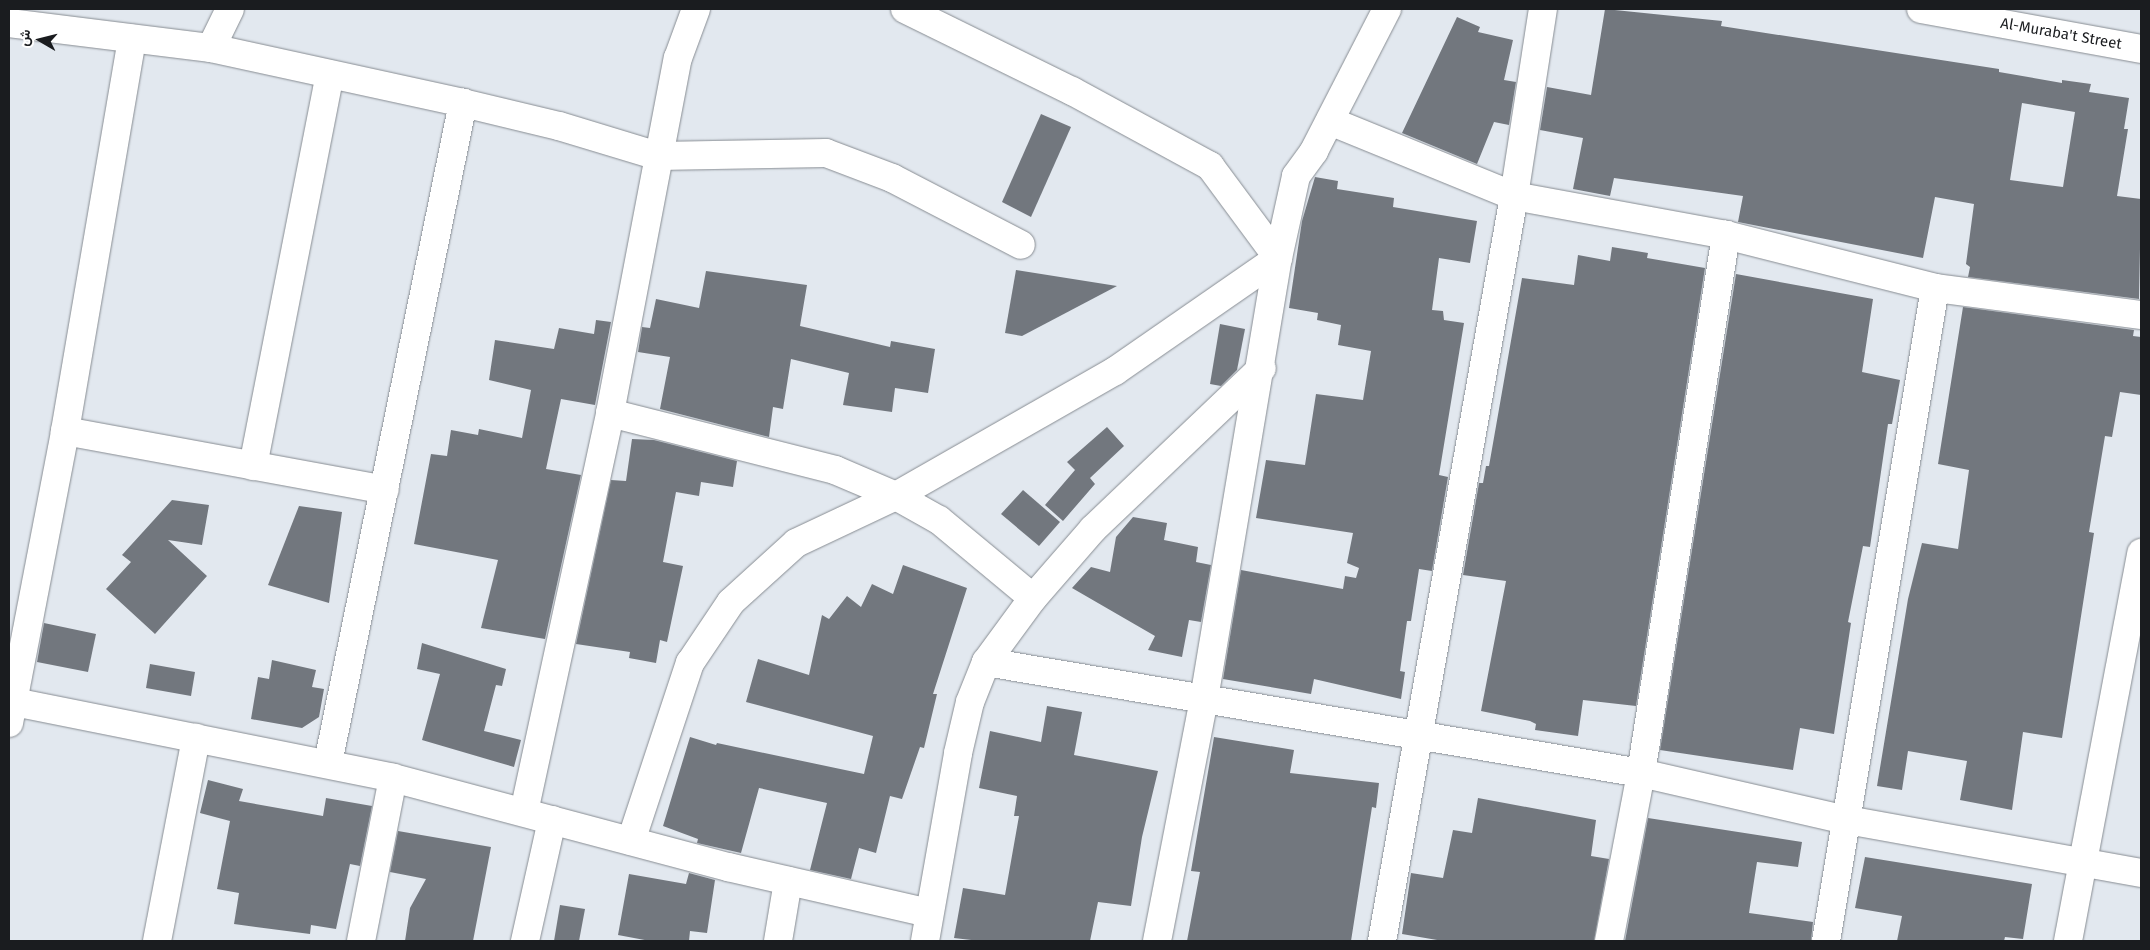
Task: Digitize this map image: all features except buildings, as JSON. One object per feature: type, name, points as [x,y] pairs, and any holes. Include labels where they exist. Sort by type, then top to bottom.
[{"type":"street","points":[[211,48],[230,9]]},
{"type":"street","points":[[524,812],[610,413],[678,58],[696,9]]},
{"type":"street","points":[[905,9],[1072,91],[1210,166],[1278,258]]},
{"type":"street","points":[[1157,941],[1204,699],[1262,368],[1278,258],[1296,176],[1330,121],[1387,9]]},
{"type":"street","points":[[1382,941],[1514,196],[1543,9]]},
{"type":"street","name":"Al-Muraba't Street","points":[[1921,9],[2141,49]]},
{"type":"street","points":[[9,23],[211,48],[463,103],[658,156],[826,153],[892,178],[1021,245]]},
{"type":"street","points":[[132,39],[64,430],[10,709],[196,738],[328,763],[788,881],[929,913]]},
{"type":"street","points":[[253,466],[330,74]]},
{"type":"street","points":[[328,763],[463,103]]},
{"type":"street","points":[[1330,121],[1514,196],[1726,235],[1936,288],[2141,315]]},
{"type":"street","points":[[1609,941],[1640,773],[1726,235]]},
{"type":"street","points":[[631,841],[690,663],[731,602],[796,543],[896,496],[1115,371],[1278,258]]},
{"type":"street","points":[[1826,941],[1936,288]]},
{"type":"street","points":[[925,941],[958,753],[970,702],[986,662],[1033,598],[1093,529],[1262,368]]},
{"type":"street","points":[[610,413],[835,470],[896,496],[938,520],[1033,598]]},
{"type":"street","points":[[64,430],[385,490]]},
{"type":"street","points":[[2068,941],[2083,861],[2135,621],[2141,553]]},
{"type":"street","points":[[986,662],[1420,733],[1640,773],[1847,820],[2083,861],[2141,873]]},
{"type":"street","points":[[157,941],[196,738]]},
{"type":"street","points":[[360,941],[392,778]]},
{"type":"street","points":[[525,941],[552,820]]},
{"type":"street","points":[[778,941],[788,881]]}]
